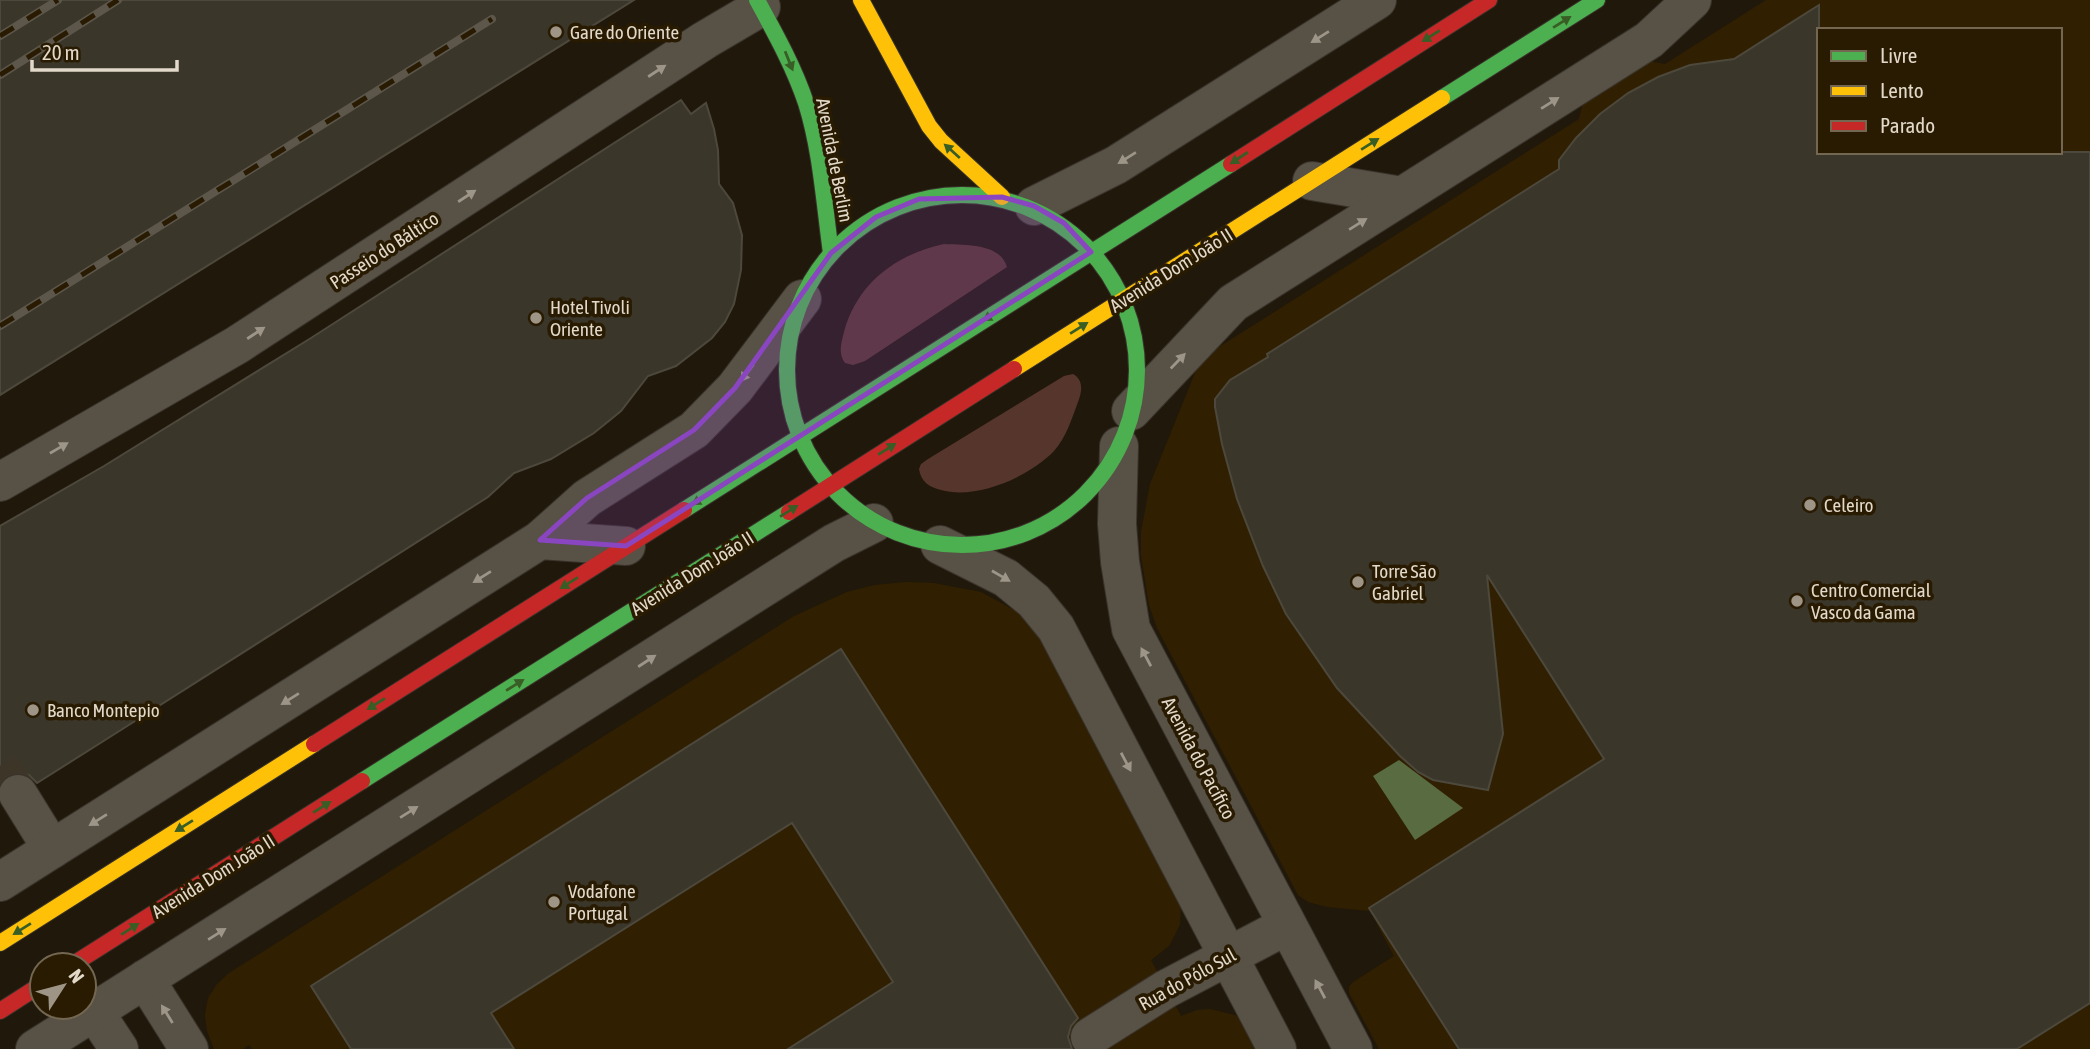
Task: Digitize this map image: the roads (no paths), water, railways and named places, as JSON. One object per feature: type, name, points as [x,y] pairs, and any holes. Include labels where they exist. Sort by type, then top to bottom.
[{"type":"main road","points":[[861,0],[929,126],[941,141],[1018,201],[1064,223],[1109,275],[1122,301],[1134,348],[1136,375],[1131,411],[1119,446],[1097,478],[1072,507],[1046,525],[1009,540],[977,546],[940,545],[874,523],[829,486],[812,462],[800,436],[788,393],[788,350],[803,299],[831,253],[876,217],[919,199],[954,195],[1018,201]]},
{"type":"main road","points":[[0,943],[1489,0]]},
{"type":"main road","name":"Avenida Dom João II","points":[[94,951],[1597,0]]},
{"type":"main road","name":"Avenida de Berlim","points":[[759,4],[787,55],[810,118],[831,253]]},
{"type":"main road","points":[[0,1011],[28,993]]},
{"type":"street","points":[[1018,201],[1116,165],[1377,0]]},
{"type":"street","points":[[1131,411],[1233,303],[1649,40],[1692,0]]},
{"type":"street","name":"Passeio do Báltico","points":[[0,482],[237,345],[759,4]]},
{"type":"street","points":[[1312,181],[1402,196]]},
{"type":"street","points":[[6,866],[52,849],[540,540],[587,498],[694,430],[735,388],[803,299]]},
{"type":"street","name":"Avenida do Pacífico","points":[[1119,446],[1119,549],[1131,629],[1353,1049]]},
{"type":"street","points":[[98,1008],[823,550],[874,523]]},
{"type":"street","points":[[540,540],[626,546]]},
{"type":"street","points":[[940,545],[1006,578],[1034,601],[1056,628],[1277,1049]]},
{"type":"street","points":[[18,794],[52,849]]},
{"type":"street","name":"Rua do Pólo Sul","points":[[1090,1037],[1166,989],[1286,926]]},
{"type":"street","points":[[145,979],[189,1049]]},
{"type":"street","points":[[98,1017],[119,1049]]},
{"type":"street","points":[[35,1049],[78,1021]]},
{"type":"tunnel","points":[[0,766],[18,794]]},
{"type":"railway","points":[[0,36],[58,0]]},
{"type":"railway","points":[[0,75],[118,0]]},
{"type":"railway","points":[[0,326],[492,19]]},
{"type":"place","name":"Gare do Oriente","points":[[556,32]]},
{"type":"place","name":"Hotel Tivoli Oriente","points":[[536,318]]},
{"type":"place","name":"Celeiro","points":[[1810,505]]},
{"type":"place","name":"Torre São Gabriel","points":[[1358,582]]},
{"type":"place","name":"Centro Comercial Vasco da Gama","points":[[1797,601]]},
{"type":"place","name":"Banco Montepio","points":[[33,710]]},
{"type":"place","name":"Vodafone Portugal","points":[[554,902]]}]
